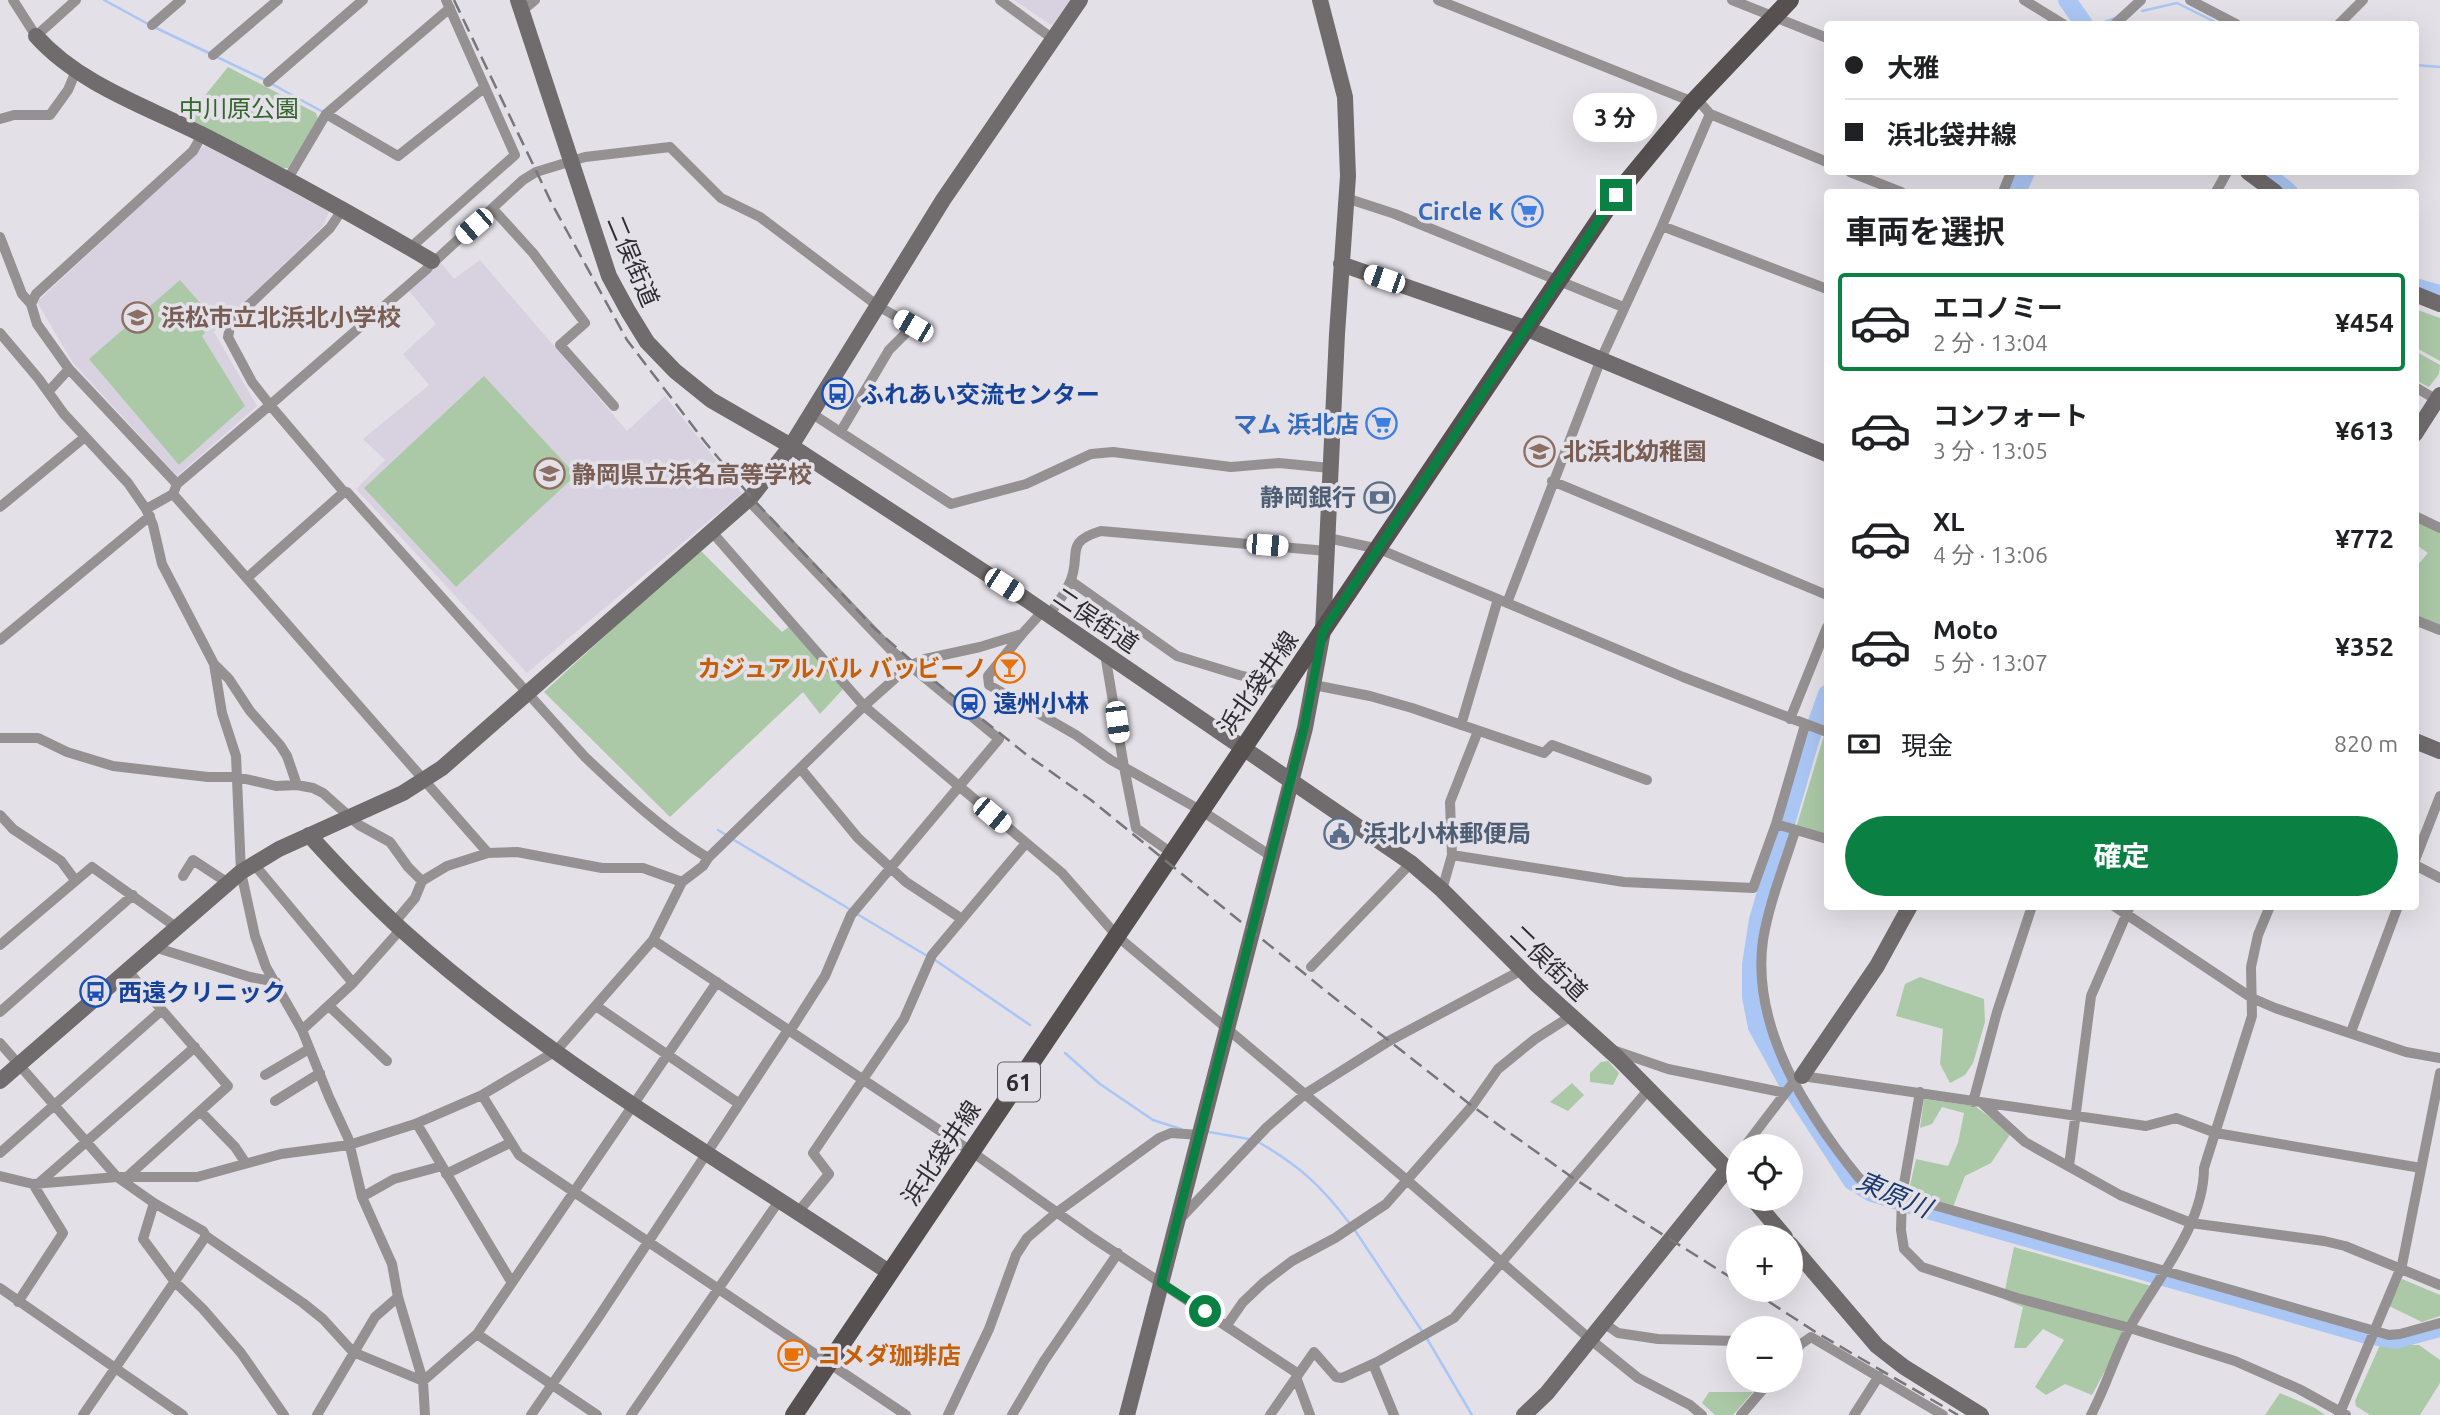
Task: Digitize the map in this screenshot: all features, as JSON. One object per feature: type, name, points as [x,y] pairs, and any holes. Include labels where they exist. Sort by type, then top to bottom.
[{"type":"main road","name":"浜北袋井線","points":[[794,1415],[1616,195],[1695,101],[1764,9],[1790,0]]},
{"type":"street","points":[[13,0],[36,36],[53,55],[76,71],[287,180],[432,261]]},
{"type":"street","points":[[36,36],[76,0]]},
{"type":"street","points":[[152,25],[181,0]]},
{"type":"street","points":[[214,55],[278,0]]},
{"type":"street","points":[[268,82],[363,0]]},
{"type":"street","points":[[520,6],[535,0]]},
{"type":"street","points":[[1000,0],[1053,39]]},
{"type":"street","points":[[0,1081],[247,868],[279,849],[403,793],[467,749],[748,500],[791,446],[943,200],[1080,0]]},
{"type":"street","points":[[1127,1415],[1314,685],[1323,631],[1341,264],[1348,176],[1345,97],[1320,0]]},
{"type":"street","points":[[1438,0],[1695,101],[1710,114],[1824,161]]},
{"type":"street","points":[[1732,0],[1764,9],[1824,37]]},
{"type":"street","points":[[2024,0],[2058,21]]},
{"type":"street","points":[[2118,21],[2141,0]]},
{"type":"street","points":[[2190,0],[2230,21]]},
{"type":"street","points":[[2342,21],[2363,0]]},
{"type":"street","points":[[287,180],[326,114],[448,4],[515,155],[410,248]]},
{"type":"street","name":"二俣街道","points":[[520,6],[609,276],[647,342],[675,371],[711,400],[791,446],[1046,614],[1411,863],[1726,1161]]},
{"type":"street","points":[[0,119],[14,116],[50,116],[68,90],[76,71]]},
{"type":"street","points":[[326,114],[398,156],[485,87]]},
{"type":"street","points":[[1461,724],[1502,601],[1623,307],[1662,226],[1710,114]]},
{"type":"street","points":[[31,304],[36,294],[193,150],[202,135]]},
{"type":"street","points":[[0,640],[427,269],[432,261],[523,180],[544,168],[584,157],[670,147],[721,198],[761,217],[878,306],[913,326],[889,350],[841,431]]},
{"type":"street","points":[[1858,175],[1893,189]]},
{"type":"street","points":[[2252,175],[2271,189]]},
{"type":"street","points":[[1346,198],[1395,214],[1623,307]]},
{"type":"street","points":[[493,209],[533,253],[585,323],[560,345],[614,406]]},
{"type":"street","points":[[342,210],[330,228],[231,322],[228,337],[252,382],[344,492],[347,492],[585,757],[667,830],[708,858]]},
{"type":"street","points":[[1662,226],[1824,288]]},
{"type":"street","points":[[0,237],[22,294],[31,304],[37,324],[69,369],[175,489],[247,578],[488,853]]},
{"type":"street","points":[[1341,264],[1525,328],[1824,453]]},
{"type":"street","points":[[2419,296],[2440,304]]},
{"type":"street","points":[[0,333],[85,437],[128,483],[148,512],[162,564],[214,664],[229,679],[250,711],[280,745],[287,756],[297,785]]},
{"type":"street","points":[[48,392],[69,369]]},
{"type":"street","points":[[2419,389],[2438,397],[2419,427]]},
{"type":"street","points":[[811,413],[951,504],[1026,484],[1091,454],[1113,452],[1231,467],[1279,463],[1330,468]]},
{"type":"street","points":[[0,507],[85,437]]},
{"type":"street","points":[[1552,481],[1824,594]]},
{"type":"street","points":[[247,578],[344,492]]},
{"type":"street","points":[[531,1415],[825,976],[853,912],[999,739],[909,666],[833,591],[748,500]]},
{"type":"street","points":[[2419,518],[2440,528]]},
{"type":"street","points":[[712,531],[864,706],[1062,873],[1117,936],[1408,1181],[1591,1340],[1638,1378],[1690,1405],[1702,1415]]},
{"type":"street","points":[[1270,856],[1202,811],[989,685],[988,677],[1021,634],[1046,614],[1071,581],[1076,548],[1080,539],[1086,535],[1101,531],[1379,549],[1824,731]]},
{"type":"street","points":[[1071,581],[1177,656],[1239,675],[1287,685]]},
{"type":"street","points":[[2419,622],[2440,630]]},
{"type":"street","points":[[0,1176],[36,1183],[122,1177],[197,1177],[281,1154],[349,1145],[417,1124],[482,1095],[556,1051],[653,940],[682,882],[703,866],[708,858],[864,706],[909,666],[925,659],[980,648],[1021,634]]},
{"type":"street","points":[[1790,719],[1824,634]]},
{"type":"street","points":[[1105,654],[1136,828],[1173,854]]},
{"type":"street","points":[[214,664],[222,713],[236,756],[255,936],[266,967],[302,1030],[341,1120],[362,1197],[392,1264],[398,1297],[424,1381],[425,1415]]},
{"type":"street","points":[[1314,685],[1370,696],[1544,753],[1552,745],[1647,780]]},
{"type":"street","points":[[1452,855],[1624,883],[1754,888],[1805,725]]},
{"type":"street","points":[[1442,890],[1452,855],[1450,802],[1478,731]]},
{"type":"street","points":[[0,738],[38,738],[67,752],[113,766],[208,777],[237,777],[276,786],[297,785],[323,793],[359,825],[390,842],[422,881]]},
{"type":"street","points":[[2419,743],[2440,751]]},
{"type":"street","points":[[801,769],[858,838],[906,882],[962,919]]},
{"type":"street","points":[[2419,851],[2440,796]]},
{"type":"street","points":[[0,815],[13,829],[61,861],[75,880]]},
{"type":"street","points":[[1776,824],[1824,838]]},
{"type":"street","points":[[1795,831],[1763,940],[1766,1014],[1792,1086],[1859,1178],[1902,1200],[2373,1336],[2400,1334],[2440,1322]]},
{"type":"street","points":[[309,835],[352,882],[398,926],[504,1013],[705,1153],[799,1211],[890,1273]]},
{"type":"street","points":[[799,1211],[829,1174],[813,1153],[904,1019],[930,958],[1026,843]]},
{"type":"street","points":[[302,1030],[353,983],[398,926],[422,881],[447,866],[488,853],[517,852],[602,868],[643,867],[682,882]]},
{"type":"street","points":[[183,876],[193,860],[228,883]]},
{"type":"street","points":[[1311,967],[1411,863]]},
{"type":"street","points":[[2419,864],[2440,877]]},
{"type":"street","points":[[0,945],[92,867],[176,927]]},
{"type":"street","points":[[247,868],[353,983]]},
{"type":"street","points":[[0,1012],[133,895]]},
{"type":"street","points":[[1754,1134],[1877,966],[1908,910]]},
{"type":"street","points":[[1978,1102],[1997,1012],[2031,910]]},
{"type":"street","points":[[2091,1415],[2130,1328],[2191,1223],[2204,1186],[2204,1168],[2252,1016],[2251,967],[2258,935],[2268,910]]},
{"type":"street","points":[[2351,1032],[2397,910]]},
{"type":"street","points":[[2069,1166],[2091,996],[2128,911],[2252,998],[2406,1052],[2440,1058]]},
{"type":"street","points":[[653,940],[972,1152],[1056,1213],[1227,1325],[1297,1375],[1310,1415]]},
{"type":"street","points":[[154,947],[250,977],[276,982]]},
{"type":"street","points":[[122,1177],[228,1086],[127,970]]},
{"type":"street","points":[[1178,1220],[1267,1127],[1305,1094],[1390,1041],[1522,970]]},
{"type":"street","points":[[424,1381],[477,1334],[717,982]]},
{"type":"street","points":[[329,1006],[387,1061]]},
{"type":"street","points":[[596,1006],[738,1103]]},
{"type":"street","points":[[0,1153],[162,1010]]},
{"type":"street","points":[[1227,1325],[1263,1283],[1292,1261],[1386,1204],[1472,1106],[1498,1069],[1535,1039],[1571,1016]]},
{"type":"street","points":[[0,1043],[88,1142],[122,1177],[154,1203],[204,1231],[206,1236],[303,1303],[323,1319],[354,1352],[424,1381]]},
{"type":"street","points":[[36,1183],[88,1142],[195,1047]]},
{"type":"street","points":[[265,1075],[309,1049]]},
{"type":"street","points":[[1607,1049],[1668,1069],[1792,1086],[1920,1092],[2146,1126],[2176,1118],[2216,1133],[2421,1168]]},
{"type":"street","points":[[275,1101],[320,1073]]},
{"type":"street","points":[[1920,1092],[1902,1200],[1901,1230],[1904,1248],[1922,1267],[2024,1300],[2130,1328],[2235,1361],[2299,1389],[2342,1414],[2400,1269],[2440,1073]]},
{"type":"street","points":[[1270,1415],[1314,1352],[1336,1377],[1342,1378],[1373,1364],[1454,1318],[1649,1089]]},
{"type":"street","points":[[482,1095],[519,1155],[906,1415]]},
{"type":"street","points":[[1978,1102],[2025,1142],[2120,1195],[2191,1223],[2345,1246],[2440,1285]]},
{"type":"street","points":[[200,1111],[235,1147],[244,1162]]},
{"type":"street","points":[[417,1124],[512,1283]]},
{"type":"street","points":[[948,1415],[989,1329],[1016,1255],[1027,1238],[1056,1213],[1159,1138],[1171,1133],[1200,1135]]},
{"type":"street","points":[[362,1197],[394,1178],[444,1170],[510,1143]]},
{"type":"street","points":[[1524,1415],[1547,1393],[1605,1324],[1669,1239],[1726,1177]]},
{"type":"street","points":[[18,1301],[63,1233],[36,1183]]},
{"type":"street","points":[[631,1415],[779,1201]]},
{"type":"street","points":[[154,1203],[143,1239],[175,1282],[203,1309],[241,1353],[284,1415]]},
{"type":"street","points":[[1763,1211],[1775,1225]]},
{"type":"street","points":[[83,1415],[206,1236]]},
{"type":"street","points":[[1012,1415],[1044,1361],[1118,1253]]},
{"type":"street","points":[[1803,1259],[1877,1346],[1903,1367],[1981,1415]]},
{"type":"street","points":[[0,1288],[183,1415]]},
{"type":"street","points":[[317,1415],[375,1317],[398,1297]]},
{"type":"street","points":[[1605,1324],[1618,1333],[1658,1339],[1726,1341]]},
{"type":"street","points":[[477,1334],[597,1415]]},
{"type":"street","points":[[1803,1340],[1811,1337],[1943,1415]]},
{"type":"street","points":[[1373,1364],[1394,1415]]},
{"type":"street","points":[[1854,1415],[1879,1376]]},
{"type":"street","points":[[1741,1415],[1760,1393]]},
{"type":"shaded area","points":[[1014,0],[1072,0],[1051,25]]},
{"type":"shaded area","name":"浜松市立北浜北小学校","points":[[207,143],[331,207],[323,226],[214,332],[257,406],[177,476],[73,363],[37,302]]},
{"type":"shaded area","name":"静岡県立浜名高等学校","points":[[438,259],[454,279],[480,260],[627,431],[665,396],[742,493],[527,673],[356,489],[385,460],[363,439],[429,385],[403,354],[436,324],[406,287]]},
{"type":"green space","name":"中川原公園","points":[[228,67],[316,113],[318,119],[288,168],[283,168],[186,119]]},
{"type":"green space","points":[[180,280],[216,321],[202,336],[245,406],[179,465],[89,359]]},
{"type":"green space","points":[[2419,310],[2440,318],[2440,361],[2419,349]]},
{"type":"green space","points":[[2419,353],[2440,365],[2439,374],[2429,387],[2419,382]]},
{"type":"green space","points":[[484,376],[576,475],[456,587],[364,488]]},
{"type":"green space","points":[[2419,523],[2440,531],[2440,626],[2419,618],[2419,563],[2428,553],[2419,547]]},
{"type":"green space","points":[[699,549],[782,632],[790,626],[844,688],[820,714],[803,692],[670,817],[544,692]]},
{"type":"green space","points":[[1824,735],[1824,838],[1795,831]]},
{"type":"green space","points":[[1920,977],[1984,999],[1985,1022],[1973,1063],[1965,1075],[1950,1083],[1940,1064],[1943,1029],[1896,1016],[1905,984]]},
{"type":"green space","points":[[1608,1061],[1619,1073],[1613,1085],[1590,1082],[1590,1073],[1601,1062]]},
{"type":"green space","points":[[1572,1083],[1584,1095],[1568,1111],[1550,1102]]},
{"type":"green space","points":[[1924,1099],[1975,1106],[2011,1133],[1991,1163],[1965,1176],[1953,1207],[1909,1190],[1916,1159],[1948,1166],[1958,1143],[1964,1113],[1942,1107],[1932,1124],[1920,1128]]},
{"type":"green space","points":[[2014,1247],[2151,1286],[2092,1395],[2065,1384],[2046,1395],[2035,1387],[2064,1340],[2043,1329],[2026,1348],[2014,1348],[2023,1307],[2003,1299]]},
{"type":"green space","points":[[2402,1279],[2440,1295],[2440,1316],[2422,1322],[2389,1306]]},
{"type":"green space","points":[[2380,1345],[2419,1345],[2440,1360],[2440,1383],[2420,1415],[2370,1415],[2356,1406],[2355,1401]]},
{"type":"green space","points":[[1709,1392],[1752,1393],[1733,1415],[1715,1415],[1702,1403]]},
{"type":"green space","points":[[2280,1393],[2315,1408],[2325,1415],[2265,1415]]},
{"type":"waterway","points":[[104,0],[148,24]]},
{"type":"waterway","points":[[2067,0],[2082,21]]},
{"type":"waterway","points":[[2142,11],[2177,3],[2213,21]]},
{"type":"waterway","points":[[2107,21],[2115,18]]},
{"type":"waterway","points":[[154,27],[211,54]]},
{"type":"waterway","points":[[217,57],[265,80]]},
{"type":"waterway","points":[[2419,65],[2440,67]]},
{"type":"waterway","points":[[270,83],[323,112]]},
{"type":"waterway","name":"東原川","points":[[2018,189],[2025,175]]},
{"type":"waterway","points":[[2268,175],[2285,189]]},
{"type":"waterway","points":[[2419,288],[2440,294]]},
{"type":"waterway","name":"東原川","points":[[1824,702],[1810,741],[1758,920],[1751,965],[1751,997],[1757,1027],[1786,1080],[1852,1181],[1872,1193],[1907,1204],[2367,1335],[2395,1340],[2440,1328]]},
{"type":"waterway","points":[[718,830],[728,836]]},
{"type":"waterway","points":[[734,840],[851,910]]},
{"type":"waterway","points":[[857,914],[929,957]]},
{"type":"waterway","points":[[935,960],[1030,1025]]},
{"type":"waterway","points":[[1065,1053],[1100,1084],[1153,1120],[1181,1129]]},
{"type":"waterway","points":[[1209,1132],[1249,1139]]},
{"type":"waterway","points":[[1260,1143],[1309,1178],[1350,1224]]},
{"type":"waterway","points":[[1354,1229],[1422,1331]]},
{"type":"waterway","points":[[1426,1337],[1472,1415]]},
{"type":"railway","points":[[454,0],[552,204],[627,340],[751,497],[873,627],[938,684],[1027,755],[1091,800],[1472,1106],[1573,1178],[1726,1274]]},
{"type":"railway","points":[[1769,1302],[1817,1333],[1958,1415]]},
{"type":"place","name":"Circle K","points":[[1527,211]]},
{"type":"place","name":"浜松市立北浜北小学校","points":[[138,317]]},
{"type":"place","name":"ふれあい交流センター","points":[[837,394]]},
{"type":"place","name":"マム 浜北店","points":[[1382,424]]},
{"type":"place","name":"北浜北幼稚園","points":[[1540,451]]},
{"type":"place","name":"静岡県立浜名高等学校","points":[[549,474]]},
{"type":"place","name":"静岡銀行","points":[[1379,497]]},
{"type":"place","name":"カジュアルバル バッビーノ","points":[[1010,668]]},
{"type":"place","name":"遠州小林","points":[[970,703]]},
{"type":"place","name":"浜北小林郵便局","points":[[1340,833]]},
{"type":"place","name":"西遠クリニック","points":[[95,992]]},
{"type":"place","name":"コメダ珈琲店","points":[[794,1355]]},
{"type":"route","points":[[1205,1311],[1161,1283],[1304,728],[1323,631],[1616,195]]}]
